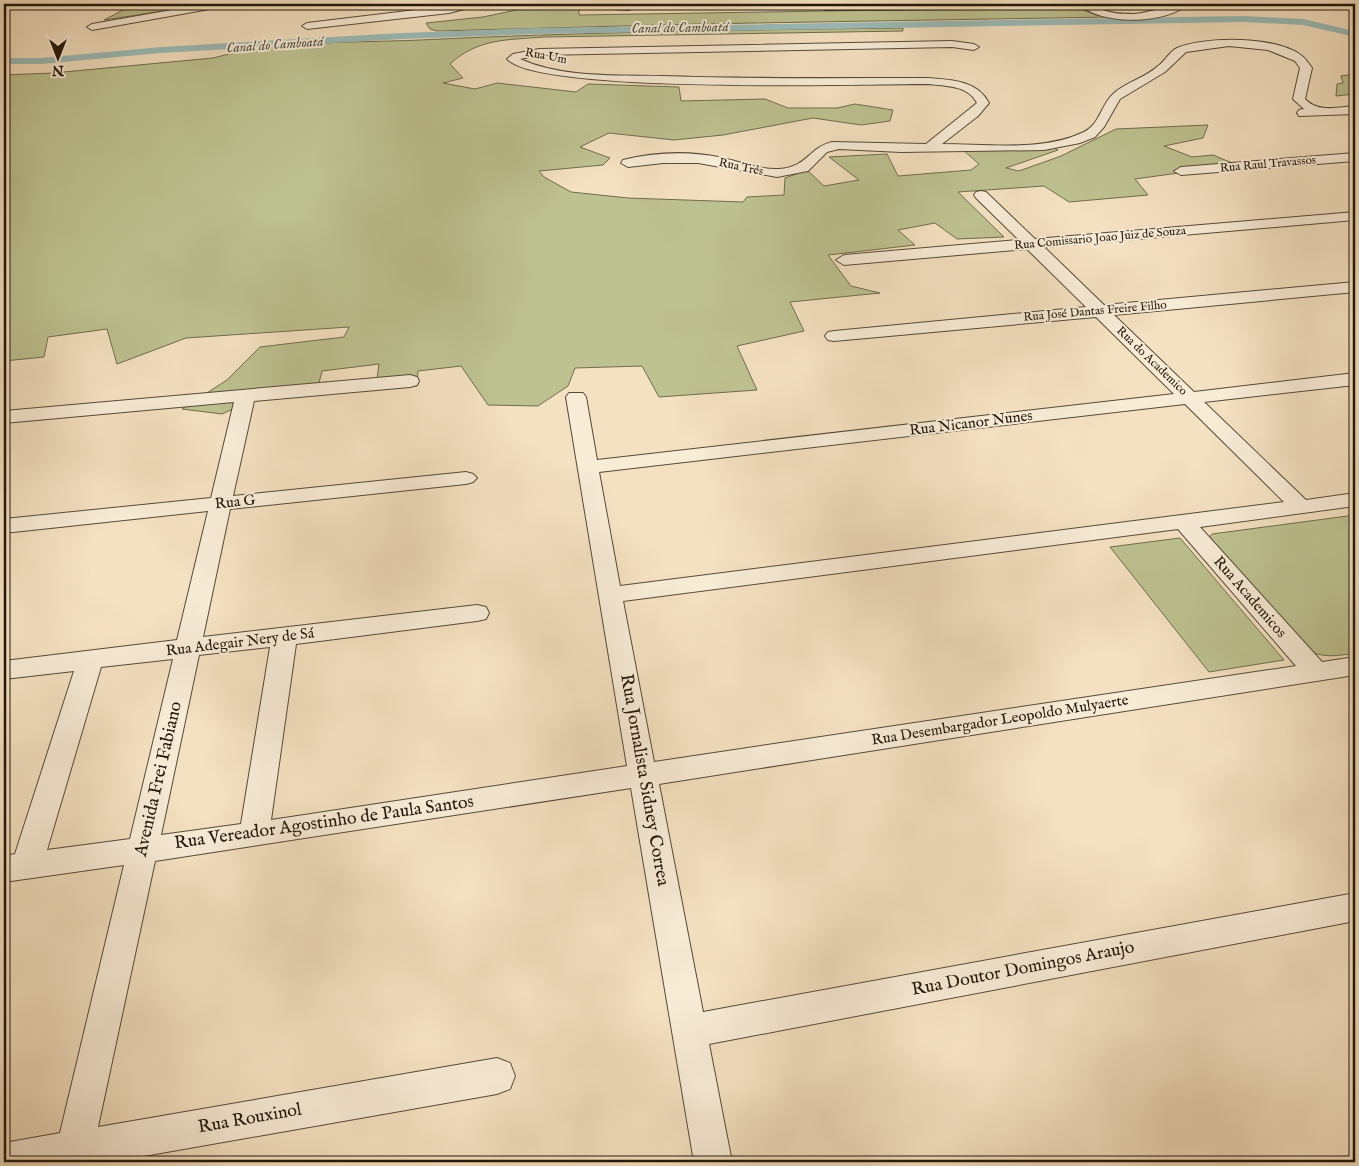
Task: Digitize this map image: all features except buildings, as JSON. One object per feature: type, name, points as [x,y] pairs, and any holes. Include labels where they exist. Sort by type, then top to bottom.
[{"type":"street","points":[[92,27],[221,4]]},
{"type":"street","points":[[308,26],[461,8],[478,4]]},
{"type":"street","points":[[822,4],[824,7],[944,4],[1000,6],[1008,4]]},
{"type":"street","points":[[1085,4],[1097,11],[1114,15],[1155,15],[1172,10],[1183,4]]},
{"type":"street","points":[[616,7],[629,8]]},
{"type":"street","name":"Rua Três","points":[[628,163],[693,158],[722,162],[760,172],[777,173],[803,168],[820,150],[829,146],[1008,148],[1052,144],[1090,134],[1106,118],[1114,98],[1161,70],[1173,55],[1188,47],[1218,42],[1262,46],[1281,50],[1300,60],[1306,68],[1300,99],[1303,104],[1318,112]]},
{"type":"street","name":"Rua Um","points":[[945,136],[956,125],[980,108],[983,102],[976,92],[959,86],[928,82],[804,77],[583,77],[524,67],[512,59],[517,56],[539,52],[790,51],[952,44],[974,47]]},
{"type":"street","points":[[1296,113],[1355,110]]},
{"type":"street","points":[[930,148],[945,136],[966,148]]},
{"type":"street","name":"Rua Raul Travassos","points":[[1181,171],[1355,157]]},
{"type":"street","name":"Rua do Academico","points":[[981,195],[1301,507]]},
{"type":"street","name":"Rua Comissario Joao Juiz de Souza","points":[[844,260],[1355,216]]},
{"type":"street","name":"Rua José Dantas Freire Filho","points":[[834,336],[1355,286]]},
{"type":"street","name":"Rua Nicanor Nunes","points":[[587,467],[1355,379]]},
{"type":"street","points":[[4,416],[410,381]]},
{"type":"street","name":"Avenida Frei Fabiano","points":[[73,1156],[245,396]]},
{"type":"street","name":"Rua Jornalista Sidney Correa","points":[[576,397],[587,467],[713,1162]]},
{"type":"street","name":"Rua G","points":[[4,526],[466,478]]},
{"type":"street","points":[[610,595],[1355,500]]},
{"type":"street","name":"Rua Academicos","points":[[1184,522],[1316,672]]},
{"type":"street","name":"Rua Adegair Nery de Sá","points":[[4,670],[477,612]]},
{"type":"street","points":[[254,834],[284,637]]},
{"type":"street","points":[[15,868],[90,660]]},
{"type":"street","name":"Rua Desembargador Leopoldo Mulyaerte","points":[[644,775],[1355,666]]},
{"type":"street","name":"Rua Vereador Agostinho de Paula Santos","points":[[15,868],[644,775]]},
{"type":"street","name":"Rua Doutor Domingos Araujo","points":[[690,1031],[1355,907]]},
{"type":"street","name":"Rua Rouxinol","points":[[4,1162],[73,1156],[496,1076]]},
{"type":"green space","points":[[109,4],[210,4],[104,20],[125,9]]},
{"type":"green space","points":[[545,4],[579,4],[579,15],[1075,7],[1096,15],[1111,17],[697,24],[437,31],[430,29],[426,23],[483,17]]},
{"type":"green space","points":[[903,28],[903,31],[544,37],[506,40],[471,49],[461,55],[450,64],[463,78],[443,83],[475,89],[497,83],[576,92],[588,84],[679,87],[681,101],[765,99],[788,108],[837,108],[855,104],[893,110],[890,121],[861,125],[813,118],[723,135],[674,140],[609,133],[580,147],[610,158],[603,165],[539,171],[544,177],[571,192],[628,198],[743,202],[747,197],[784,195],[785,178],[807,170],[824,186],[859,180],[829,157],[887,154],[898,176],[971,170],[979,164],[963,150],[1051,146],[1058,150],[1006,168],[1019,171],[1061,156],[1116,129],[1208,125],[1203,138],[1164,146],[1192,157],[1213,155],[1237,165],[1135,179],[1148,195],[1069,202],[1044,186],[958,192],[1004,237],[957,239],[935,223],[898,230],[915,245],[828,255],[851,286],[880,293],[790,302],[804,331],[737,346],[757,390],[659,397],[642,366],[575,368],[568,386],[538,406],[488,405],[461,366],[418,371],[417,386],[376,386],[379,364],[322,371],[317,391],[252,400],[222,414],[182,409],[227,380],[260,347],[344,337],[349,327],[186,338],[117,364],[107,329],[48,337],[44,357],[4,361],[4,75],[53,73],[213,58],[264,48],[316,43],[601,33]]},
{"type":"green space","points":[[1355,74],[1355,94],[1336,96],[1337,84],[1343,83],[1341,76]]},
{"type":"green space","points":[[1355,515],[1355,653],[1337,656],[1326,656],[1308,651],[1208,539],[1212,534]]},
{"type":"green space","points":[[1180,538],[1284,660],[1209,672],[1110,547]]},
{"type":"waterway","name":"Canal do Camboatá","points":[[4,61],[41,61],[161,50],[402,36],[536,31],[1244,19],[1303,22],[1355,34]]}]
